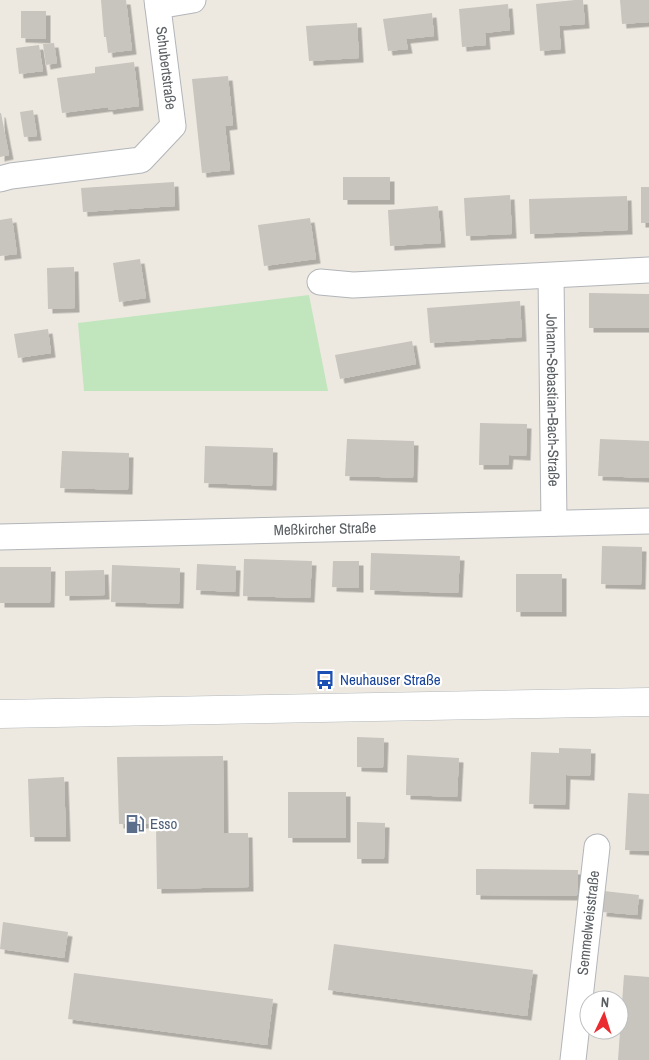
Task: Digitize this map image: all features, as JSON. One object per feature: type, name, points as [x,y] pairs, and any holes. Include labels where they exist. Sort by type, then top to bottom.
[{"type":"street","name":"Schubertstraße","points":[[0,179],[141,160],[173,126],[158,3],[193,0]]},
{"type":"street","points":[[320,282],[353,285],[649,270]]},
{"type":"street","name":"Johann-Sebastian-Bach-Straße","points":[[551,276],[554,523]]},
{"type":"street","name":"Meßkircher Straße","points":[[0,537],[649,521]]},
{"type":"street","points":[[0,714],[649,702]]},
{"type":"street","name":"Semmelweisstraße","points":[[572,1060],[596,847]]},
{"type":"green space","points":[[309,295],[328,391],[84,391],[78,323]]},
{"type":"building","points":[[101,0],[126,0],[132,50],[108,53],[106,37],[104,37]]},
{"type":"building","points":[[583,0],[585,24],[559,26],[561,49],[540,51],[536,4]]},
{"type":"building","points":[[620,0],[649,0],[649,22],[622,24]]},
{"type":"building","points":[[508,4],[510,30],[485,33],[486,45],[462,47],[459,9]]},
{"type":"building","points":[[21,11],[46,11],[46,39],[21,38]]},
{"type":"building","points":[[432,13],[434,36],[406,39],[408,49],[388,51],[383,19]]},
{"type":"building","points":[[357,23],[359,58],[309,61],[306,26]]},
{"type":"building","points":[[54,43],[57,63],[46,65],[43,44]]},
{"type":"building","points":[[39,45],[43,71],[19,74],[16,48]]},
{"type":"building","points":[[134,62],[139,106],[109,110],[108,107],[62,113],[57,78],[95,73],[95,67]]},
{"type":"building","points":[[228,76],[233,125],[225,126],[230,170],[202,173],[192,79]]},
{"type":"building","points":[[33,110],[37,136],[24,137],[20,112]]},
{"type":"building","points":[[0,113],[9,155],[0,157]]},
{"type":"building","points":[[343,177],[390,177],[390,200],[343,200]]},
{"type":"building","points":[[174,182],[175,206],[83,212],[81,188]]},
{"type":"building","points":[[641,187],[649,187],[649,223],[641,223]]},
{"type":"building","points":[[510,195],[512,234],[466,236],[464,198]]},
{"type":"building","points":[[627,196],[628,230],[530,234],[529,199]]},
{"type":"building","points":[[438,206],[441,243],[390,246],[388,210]]},
{"type":"building","points":[[12,218],[17,254],[0,256],[0,220]]},
{"type":"building","points":[[310,218],[316,259],[264,266],[258,225]]},
{"type":"building","points":[[140,259],[146,298],[119,302],[113,263]]},
{"type":"building","points":[[74,267],[75,308],[48,309],[47,268]]},
{"type":"building","points":[[589,293],[649,294],[649,328],[589,328]]},
{"type":"building","points":[[520,301],[522,337],[430,343],[427,308]]},
{"type":"building","points":[[48,329],[51,353],[18,358],[14,334]]},
{"type":"building","points":[[412,341],[416,364],[340,379],[335,355]]},
{"type":"building","points":[[480,423],[527,424],[526,456],[509,455],[508,465],[479,465]]},
{"type":"building","points":[[347,439],[414,441],[413,478],[345,476]]},
{"type":"building","points":[[600,439],[649,441],[649,478],[598,476]]},
{"type":"building","points":[[205,446],[273,448],[272,486],[204,483]]},
{"type":"building","points":[[62,451],[129,453],[128,490],[60,488]]},
{"type":"building","points":[[602,546],[642,547],[641,585],[601,584]]},
{"type":"building","points":[[371,553],[460,556],[458,593],[370,590]]},
{"type":"building","points":[[244,559],[312,561],[310,598],[243,596]]},
{"type":"building","points":[[333,561],[359,561],[359,588],[332,587]]},
{"type":"building","points":[[197,564],[236,566],[235,592],[196,590]]},
{"type":"building","points":[[112,565],[180,568],[179,604],[111,602]]},
{"type":"building","points":[[0,567],[51,567],[50,603],[0,603]]},
{"type":"building","points":[[104,570],[105,595],[65,596],[65,571]]},
{"type":"building","points":[[516,574],[562,574],[562,612],[516,612]]},
{"type":"building","points":[[357,737],[384,738],[383,768],[357,767]]},
{"type":"building","points":[[559,748],[591,749],[590,776],[566,775],[565,805],[529,804],[531,752],[559,753]]},
{"type":"building","points":[[407,755],[459,758],[457,797],[406,795]]},
{"type":"building","points":[[223,756],[224,833],[248,833],[249,887],[157,889],[156,824],[119,824],[117,757]]},
{"type":"building","points":[[64,777],[66,837],[30,837],[28,779]]},
{"type":"building","points":[[288,792],[346,792],[346,838],[288,838]]},
{"type":"building","points":[[628,793],[649,794],[649,851],[625,850]]},
{"type":"building","points":[[357,822],[385,823],[384,859],[357,859]]},
{"type":"building","points":[[476,869],[578,870],[577,896],[476,895]]},
{"type":"building","points":[[604,891],[639,895],[637,915],[602,912]]},
{"type":"building","points":[[3,922],[68,932],[64,958],[0,949]]},
{"type":"building","points":[[334,944],[533,970],[527,1016],[328,990]]},
{"type":"building","points":[[74,973],[273,999],[267,1045],[68,1019]]},
{"type":"building","points":[[624,975],[649,977],[649,1060],[618,1060],[619,1040],[629,1040],[629,990],[623,990]]},
{"type":"place","name":"Neuhauser Straße","points":[[325,680]]},
{"type":"place","name":"Esso","points":[[135,824]]}]
